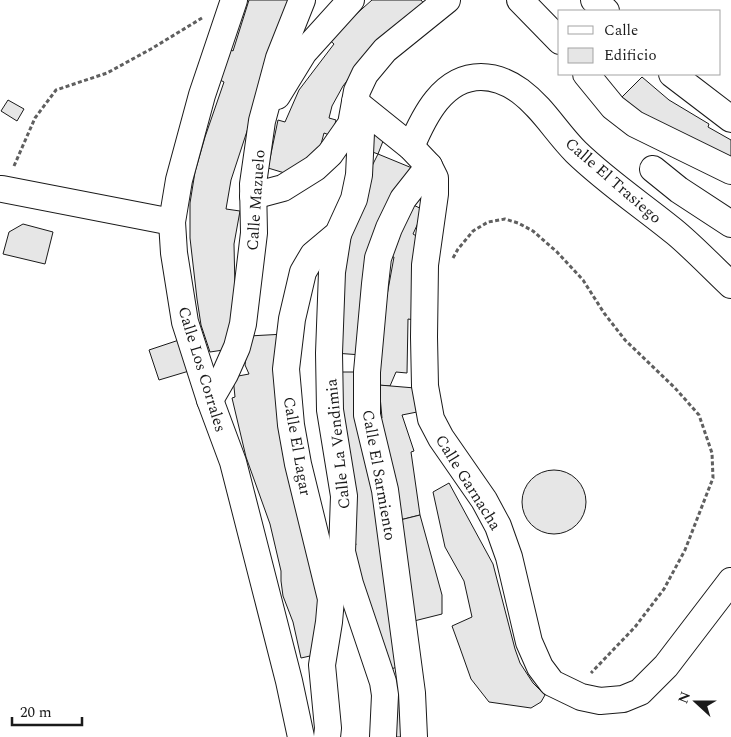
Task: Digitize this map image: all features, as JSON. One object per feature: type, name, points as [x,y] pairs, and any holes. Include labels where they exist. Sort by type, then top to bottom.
[{"type":"street","name":"Calle Mazuelo","points":[[210,400],[225,374],[243,324],[254,234],[252,184],[262,121],[279,58],[302,0]]},
{"type":"street","points":[[262,121],[304,52],[351,0]]},
{"type":"street","points":[[253,196],[283,188],[315,168],[330,154],[342,140],[351,124],[357,91],[365,74],[385,50],[447,0]]},
{"type":"street","points":[[520,0],[558,39]]},
{"type":"street","points":[[594,0],[605,10]]},
{"type":"street","name":"Calle Los Corrales","points":[[233,4],[202,95],[179,180],[172,222],[174,253],[185,322],[210,400],[233,462],[289,681],[301,737]]},
{"type":"street","points":[[587,75],[613,107],[634,124],[731,171]]},
{"type":"street","points":[[673,75],[731,119]]},
{"type":"street","name":"Calle El Trasiego","points":[[411,147],[419,128],[443,92],[468,78],[484,77],[501,80],[519,91],[536,105],[576,152],[678,235],[731,285]]},
{"type":"street","name":"Calle Garnacha","points":[[355,107],[411,147],[429,166],[435,178],[436,194],[425,265],[425,386],[431,419],[441,438],[484,500],[498,526],[509,558],[529,642],[540,667],[552,683],[581,697],[600,701],[623,699],[640,692],[666,666],[731,581]]},
{"type":"street","name":"Calle El Lagar","points":[[327,737],[328,728],[322,665],[331,599],[331,547],[298,464],[291,425],[286,369],[292,320],[302,272],[313,255],[338,234],[354,199],[359,175],[361,133],[355,107]]},
{"type":"street","name":"Calle El Sarmiento","points":[[414,737],[412,693],[385,490],[367,415],[367,372],[378,258],[388,228],[404,199],[429,166]]},
{"type":"street","points":[[653,169],[731,224]]},
{"type":"street","points":[[2,189],[172,222]]},
{"type":"street","name":"Calle La Vendimia","points":[[338,234],[332,272],[329,382],[330,410],[344,496],[331,547],[342,552],[350,584],[383,682],[386,695],[383,737]]},
{"type":"path","points":[[2,189],[35,118],[56,90],[107,73],[151,49],[198,19],[233,4]]},
{"type":"path","points":[[450,263],[458,248],[473,231],[488,222],[505,219],[532,231],[557,252],[583,280],[604,313],[625,340],[675,388],[699,415],[712,453],[713,478],[685,550],[664,589],[635,627],[571,693]]},
{"type":"building","points":[[249,0],[290,0],[231,180],[226,209],[240,211],[234,244],[235,289],[230,349],[210,352],[201,325],[197,299],[190,238],[190,203],[195,172],[224,82],[220,80],[231,50],[233,51]]},
{"type":"building","points":[[372,0],[421,0],[426,6],[360,64],[343,86],[332,106],[329,118],[336,120],[332,136],[324,133],[317,159],[288,174],[268,168],[278,120],[285,122],[299,90],[334,44],[326,37],[345,24]]},
{"type":"building","points":[[642,77],[669,100],[709,124],[708,127],[731,140],[731,161],[646,122],[621,98]]},
{"type":"building","points":[[8,100],[24,109],[17,121],[1,111]]},
{"type":"building","points":[[372,126],[385,136],[378,154],[364,149]]},
{"type":"building","points":[[378,154],[412,168],[362,355],[334,353],[344,252],[368,174]]},
{"type":"building","points":[[409,203],[424,210],[413,234],[418,237],[415,320],[408,319],[407,373],[396,372],[390,386],[376,385],[379,339],[394,257],[390,256]]},
{"type":"building","points":[[23,224],[53,232],[45,264],[3,254],[9,232]]},
{"type":"building","points":[[285,334],[326,607],[319,654],[301,658],[293,622],[283,596],[281,571],[270,524],[246,457],[232,398],[235,397],[233,377],[249,374],[245,365],[249,336]]},
{"type":"building","points":[[179,340],[189,371],[159,380],[149,350]]},
{"type":"building","points":[[335,372],[363,372],[405,664],[386,671],[345,548],[356,545],[346,504]]},
{"type":"building","points":[[379,385],[415,388],[417,412],[402,415],[414,451],[411,452],[420,515],[396,521],[378,419],[382,418]]},
{"type":"building","points":[[554,470],[566,472],[577,479],[584,490],[586,502],[584,514],[577,525],[566,532],[554,534],[542,532],[531,525],[524,514],[522,502],[524,490],[531,479],[542,472]]},
{"type":"building","points":[[449,483],[493,564],[520,663],[533,683],[545,695],[541,702],[531,708],[489,702],[471,679],[452,626],[472,617],[464,581],[445,547],[433,492]]},
{"type":"building","points":[[420,515],[442,595],[442,614],[414,621],[396,521]]},
{"type":"building","points":[[392,683],[405,683],[406,737],[389,737]]}]
